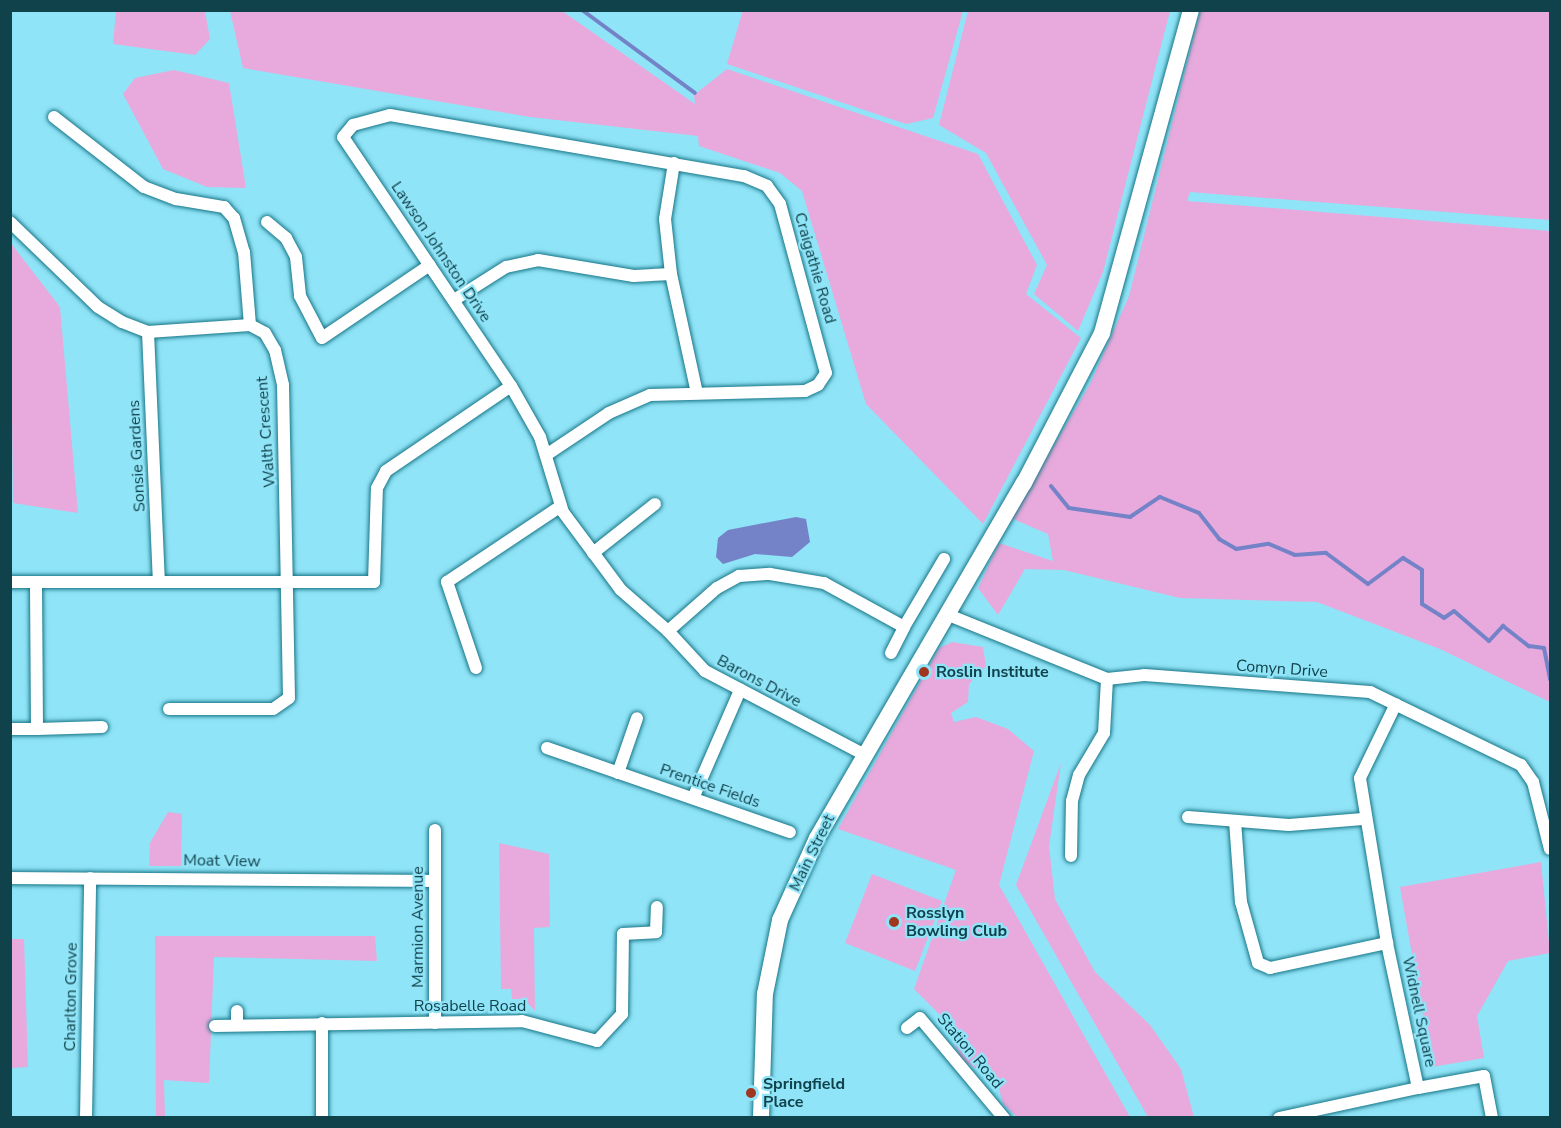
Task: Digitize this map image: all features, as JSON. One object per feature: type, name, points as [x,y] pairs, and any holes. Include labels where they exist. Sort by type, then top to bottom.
[{"type":"main road","name":"Main Street","points":[[761,1118],[771,955],[780,920],[817,838],[1024,483],[1102,333],[1119,287],[1191,10]]},
{"type":"street","name":"Lawson Johnston Drive","points":[[668,631],[621,590],[561,506],[546,455],[512,386],[343,136],[364,120],[390,115],[674,163]]},
{"type":"street","points":[[10,222],[98,307],[148,332],[250,325],[244,252],[234,218],[224,207],[176,199],[144,187],[54,117]]},
{"type":"street","points":[[674,163],[665,219],[671,274],[697,393]]},
{"type":"street","name":"Craigathie Road","points":[[546,455],[609,413],[650,395],[805,392],[826,373],[780,204],[767,186],[744,176],[674,163]]},
{"type":"street","points":[[267,222],[286,238],[296,257],[300,296],[322,338],[430,265]]},
{"type":"street","points":[[454,300],[506,267],[538,260],[634,276],[671,274]]},
{"type":"street","name":"Walth Crescent","points":[[169,709],[273,709],[286,704],[291,690],[290,582],[283,385],[275,350],[266,333],[250,325]]},
{"type":"street","name":"Sonsie Gardens","points":[[148,332],[159,579]]},
{"type":"street","points":[[10,582],[159,579],[374,582],[377,488],[386,471],[512,386]]},
{"type":"street","points":[[594,553],[655,504]]},
{"type":"street","points":[[476,668],[447,582],[561,506]]},
{"type":"street","points":[[891,653],[944,559]]},
{"type":"street","points":[[668,631],[717,588],[739,576],[770,574],[824,583],[904,627]]},
{"type":"street","points":[[36,583],[37,729]]},
{"type":"street","name":"Comyn Drive","points":[[946,614],[1107,679],[1144,675],[1371,692],[1529,772],[1551,849]]},
{"type":"street","name":"Barons Drive","points":[[668,631],[705,671],[865,755]]},
{"type":"street","points":[[1071,856],[1072,801],[1079,775],[1104,733],[1107,679]]},
{"type":"street","points":[[694,796],[740,690]]},
{"type":"street","name":"Widnell Square","points":[[1396,704],[1360,777],[1363,819],[1418,1088]]},
{"type":"street","points":[[618,773],[637,718]]},
{"type":"street","points":[[10,729],[102,727]]},
{"type":"street","name":"Prentice Fields","points":[[547,748],[694,796],[790,832]]},
{"type":"street","points":[[1188,817],[1289,825],[1363,819]]},
{"type":"street","name":"Widnell Square","points":[[1235,821],[1241,902],[1258,963],[1269,968],[1387,943]]},
{"type":"street","name":"Marmion Avenue","points":[[435,831],[433,881],[435,1023]]},
{"type":"street","name":"Moat View","points":[[10,878],[433,881]]},
{"type":"street","name":"Charlton Grove","points":[[86,1118],[90,878]]},
{"type":"street","name":"Rosabelle Road","points":[[215,1026],[322,1023],[538,1023],[597,1041],[622,1014],[623,934],[656,932],[657,907]]},
{"type":"street","points":[[237,1011],[237,1025]]},
{"type":"street","name":"Station Road","points":[[907,1028],[920,1018],[1004,1118]]},
{"type":"street","points":[[322,1023],[322,1118]]},
{"type":"street","name":"Widnell Square","points":[[1279,1118],[1484,1076],[1492,1118]]},
{"type":"shaded area","points":[[743,10],[963,11],[933,118],[906,124],[727,64]]},
{"type":"shaded area","points":[[116,11],[205,11],[210,39],[195,55],[113,44]]},
{"type":"shaded area","points":[[230,11],[562,11],[695,104],[694,95],[727,69],[978,154],[1037,265],[1026,294],[1081,338],[983,524],[866,404],[802,191],[780,173],[699,146],[698,136],[530,117],[243,68]]},
{"type":"shaded area","points":[[968,11],[1170,11],[1103,272],[1078,331],[1034,294],[1047,265],[986,153],[939,125]]},
{"type":"shaded area","points":[[1200,11],[1550,11],[1550,220],[1190,192],[1187,201],[1550,231],[1550,702],[1440,649],[1317,602],[1180,598],[1064,570],[1025,569],[998,615],[978,588],[999,543],[1053,561],[1048,534],[1011,518],[1090,384],[1129,296]]},
{"type":"shaded area","points":[[174,70],[229,83],[246,188],[207,187],[163,169],[123,94],[135,78]]},
{"type":"shaded area","points":[[10,242],[60,307],[78,513],[13,503]]},
{"type":"shaded area","points":[[952,642],[983,647],[986,666],[969,684],[968,702],[951,713],[954,722],[976,717],[1008,729],[1034,751],[999,885],[1130,1117],[1017,1117],[1003,1104],[997,1081],[962,1060],[941,1016],[914,989],[956,870],[838,829],[939,648]]},
{"type":"shaded area","points":[[1061,763],[1049,846],[1055,899],[1095,972],[1150,1025],[1181,1069],[1194,1117],[1148,1117],[1016,885]]},
{"type":"shaded area","points":[[168,812],[182,814],[181,866],[149,866],[150,843]]},
{"type":"shaded area","points":[[499,843],[549,854],[550,927],[534,928],[535,1011],[524,999],[512,999],[511,989],[501,989]]},
{"type":"shaded area","points":[[1541,862],[1550,953],[1508,961],[1477,1016],[1484,1058],[1432,1067],[1400,887]]},
{"type":"shaded area","name":"Rosslyn Bowling Club","points":[[872,874],[942,901],[915,971],[845,943]]},
{"type":"shaded area","points":[[155,936],[375,936],[377,961],[214,957],[209,1083],[164,1080],[165,1117],[156,1117]]},
{"type":"shaded area","points":[[11,939],[24,939],[28,1067],[11,1068]]},
{"type":"water","points":[[796,517],[806,519],[810,542],[792,557],[755,554],[723,564],[716,557],[718,538],[728,530]]},
{"type":"waterway","points":[[582,10],[695,93]]},
{"type":"waterway","points":[[1051,486],[1069,508],[1130,517],[1160,497],[1199,513],[1219,539],[1236,549],[1269,544],[1295,555],[1326,553],[1368,584],[1403,558],[1422,570],[1422,604],[1444,618],[1454,611],[1489,641],[1503,626],[1529,646],[1544,648],[1550,679]]},
{"type":"place","name":"Roslin Institute","points":[[924,672]]},
{"type":"place","name":"Rosslyn Bowling Club","points":[[894,922]]},
{"type":"place","name":"Springfield Place","points":[[751,1093]]}]
